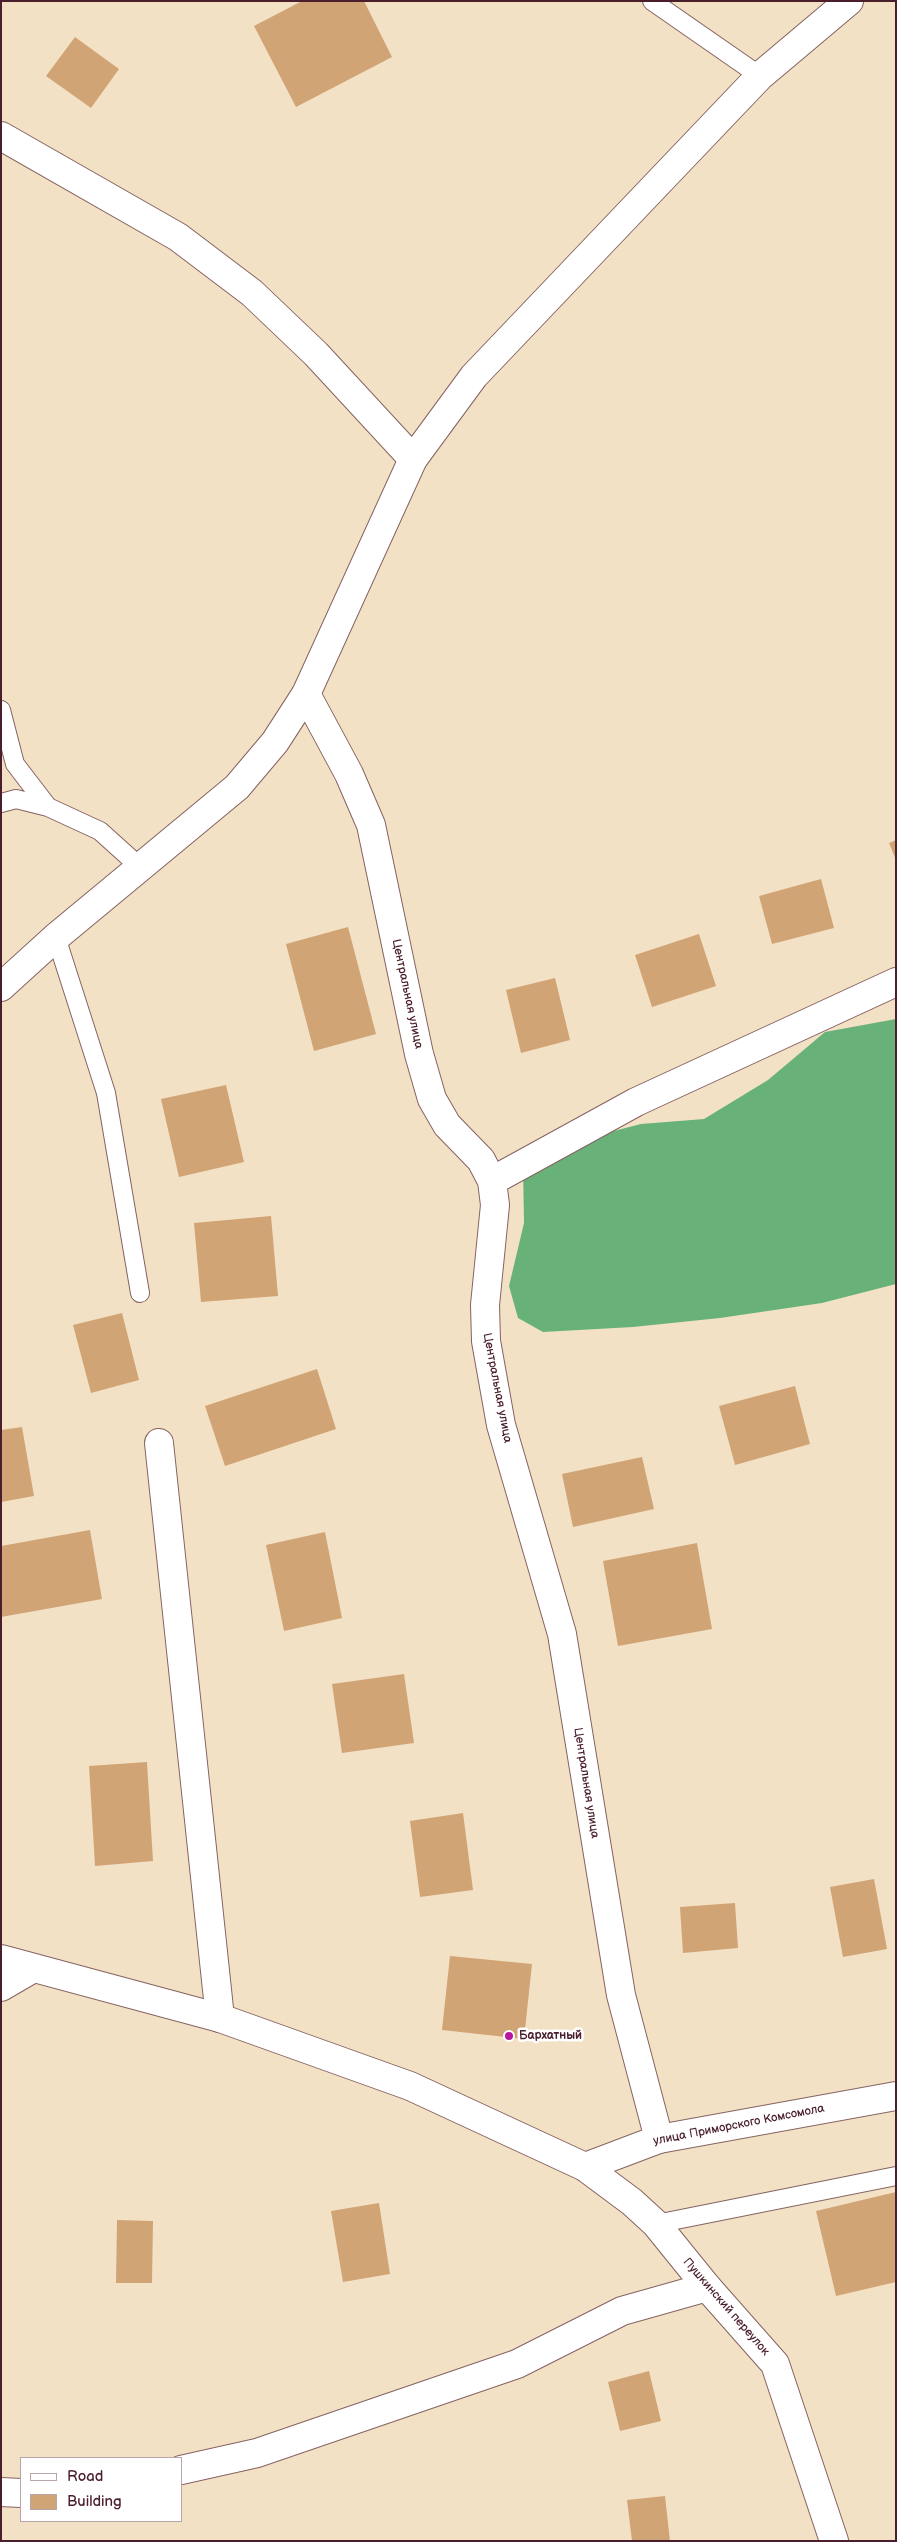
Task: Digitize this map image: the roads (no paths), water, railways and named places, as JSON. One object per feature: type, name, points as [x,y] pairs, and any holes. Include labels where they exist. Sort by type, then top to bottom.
[{"type":"street","points":[[1,987],[56,937],[237,787],[275,742],[306,694],[413,460],[474,376],[760,76],[849,1]]},
{"type":"street","points":[[1,136],[178,237],[252,293],[316,354],[413,460]]},
{"type":"street","name":"Центральная улица","points":[[306,694],[349,774],[371,825],[419,1054],[432,1099],[447,1125],[482,1160],[492,1180],[495,1205],[484,1305],[486,1341],[501,1425],[562,1634],[621,1995],[658,2139]]},
{"type":"street","points":[[492,1180],[636,1102],[896,982]]},
{"type":"street","points":[[159,1443],[220,2018]]},
{"type":"street","name":"Пушкинский переулок","points":[[1,1959],[32,1969],[220,2018],[410,2086],[585,2167],[632,2202],[656,2224],[707,2287],[775,2364],[834,2541]]},
{"type":"street","points":[[1,1987],[32,1969]]},
{"type":"street","name":"улица Приморского Комсомола","points":[[585,2167],[658,2139],[896,2096]]},
{"type":"street","points":[[182,2470],[257,2453],[516,2364],[622,2311],[707,2287]]},
{"type":"street","points":[[1,2492],[20,2492]]},
{"type":"lane","points":[[652,1],[760,76]]},
{"type":"lane","points":[[1,710],[15,764],[48,807]]},
{"type":"lane","points":[[1,802],[16,799],[48,807],[100,830],[141,868]]},
{"type":"lane","points":[[56,937],[106,1093],[140,1293]]},
{"type":"lane","points":[[656,2224],[896,2176]]},
{"type":"place","name":"Бархатный","points":[[509,2036]]}]
